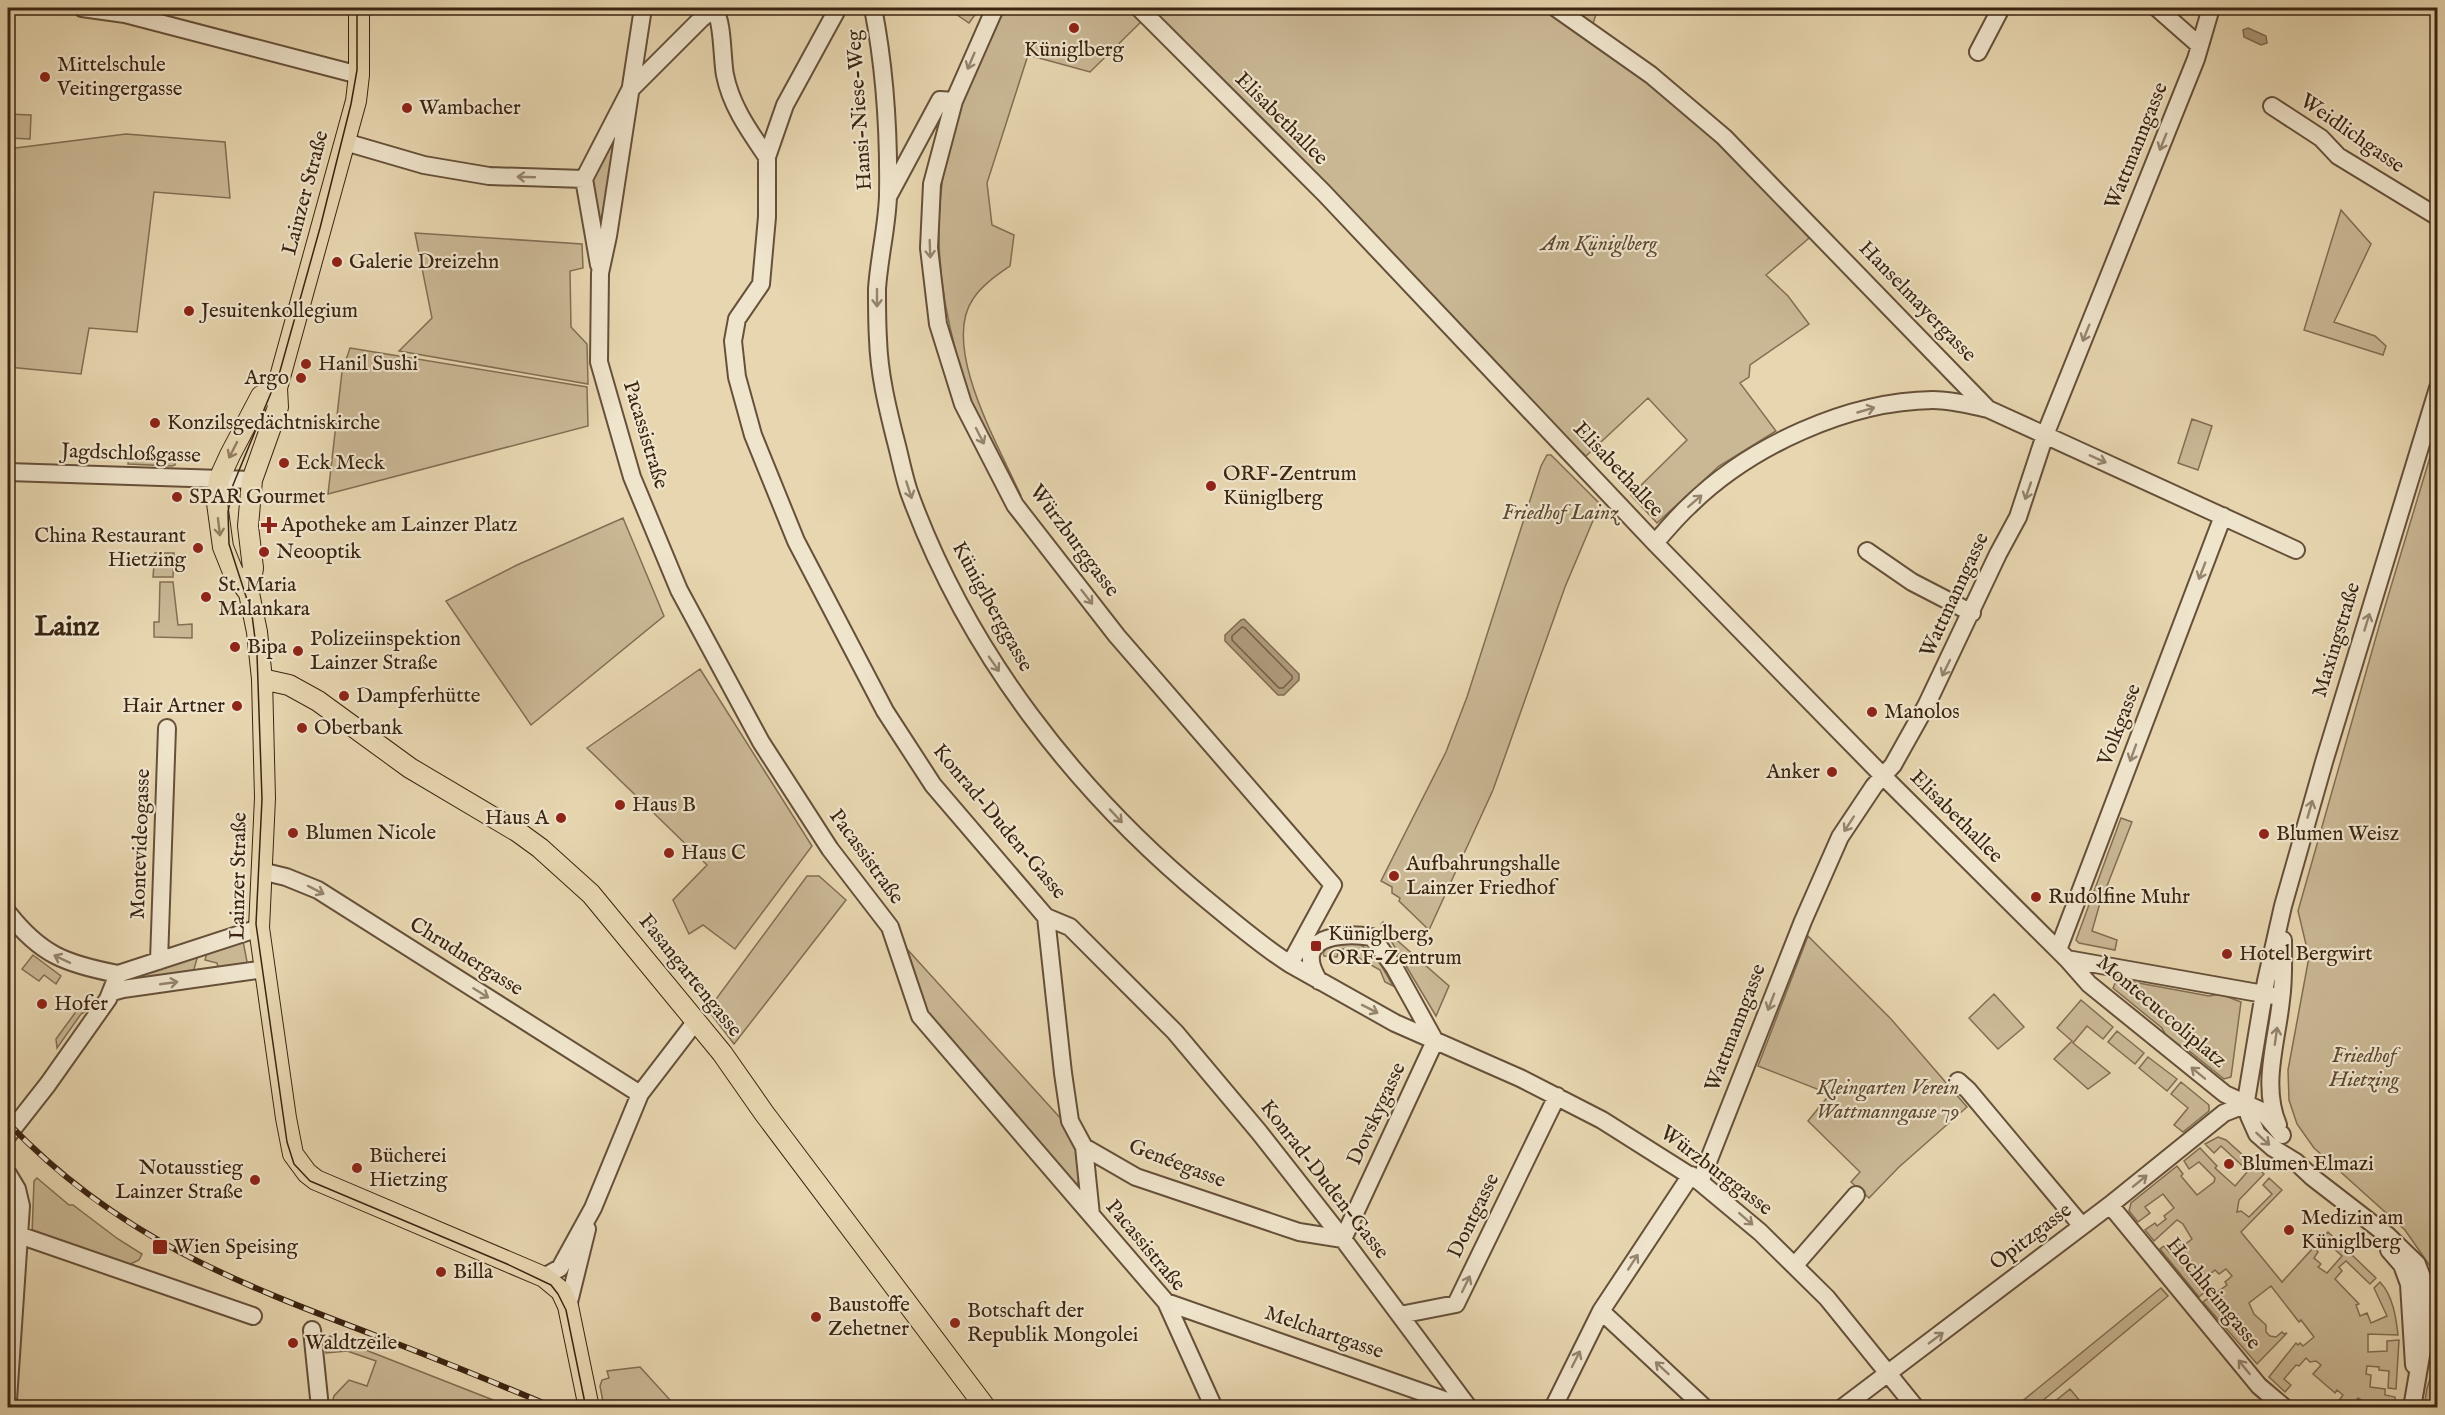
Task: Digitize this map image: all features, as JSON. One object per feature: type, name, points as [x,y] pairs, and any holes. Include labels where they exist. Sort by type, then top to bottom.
[{"type":"main road","name":"Lainzer Straße","points":[[359,8],[359,75],[356,101],[277,388],[278,407],[252,480],[248,526],[252,568],[249,593],[257,632],[262,679],[265,798],[259,928],[293,1154],[307,1173],[320,1182],[544,1276]]},
{"type":"main road","name":"Lainzer Straße","points":[[249,593],[233,572],[223,547],[217,503],[219,479],[261,396],[277,388]]},
{"type":"main road","name":"Fasangartengasse","points":[[262,679],[283,682],[318,701],[410,768],[518,832],[540,848],[591,894],[696,1022],[986,1407]]},
{"type":"main road","points":[[544,1276],[561,1292],[568,1306],[589,1407]]},
{"type":"street","points":[[82,8],[107,9],[359,75]]},
{"type":"street","name":"Pacassistraße","points":[[600,273],[608,236],[643,8]]},
{"type":"street","name":"Hansi-Niese-Weg","points":[[767,158],[785,105],[838,8]]},
{"type":"street","name":"Hansi-Niese-Weg","points":[[873,8],[886,107],[888,198]]},
{"type":"street","name":"Würzburggasse","points":[[995,8],[954,101],[932,184],[929,248],[938,324],[963,404],[1015,506],[1117,636],[1333,885],[1290,964]]},
{"type":"street","name":"Elisabethallee","points":[[1139,8],[1324,193],[1655,543],[1883,776],[2063,955]]},
{"type":"street","name":"Hanselmayergasse","points":[[1556,8],[1651,75],[1724,137],[1988,409],[2296,550]]},
{"type":"street","points":[[1978,52],[2001,8]]},
{"type":"street","points":[[2157,8],[2199,45]]},
{"type":"street","name":"Wattmanngasse","points":[[1552,1407],[1601,1311],[1695,1179],[1807,910],[1840,837],[1893,765],[1935,690],[1998,554],[2018,517],[2045,435],[2196,59],[2211,8]]},
{"type":"street","points":[[630,90],[701,19],[711,11],[715,12],[719,19],[722,60],[732,99],[767,158]]},
{"type":"street","name":"Pacassistraße","points":[[630,90],[584,179],[600,273],[599,362],[632,477],[679,590],[761,742],[830,849],[890,927],[920,1016],[1166,1302],[1214,1407]]},
{"type":"street","name":"Hansi-Niese-Weg","points":[[888,198],[940,100],[954,101]]},
{"type":"street","name":"Weidlichgasse","points":[[2272,106],[2321,138],[2338,156],[2438,217]]},
{"type":"street","points":[[345,142],[424,165],[489,176],[584,179]]},
{"type":"street","name":"Konrad-Duden-Gasse","points":[[767,158],[766,217],[761,284],[737,319],[733,341],[737,376],[753,435],[796,541],[885,711],[933,785],[1046,917],[1070,927],[1175,1032],[1259,1132],[1343,1239],[1468,1407]]},
{"type":"street","name":"Küniglberggasse","points":[[888,198],[877,289],[878,342],[884,395],[908,489],[927,537],[956,597],[988,656],[1014,692],[1077,772],[1118,819],[1169,869],[1263,946],[1290,964]]},
{"type":"street","name":"Maxingstraße","points":[[2265,994],[2283,906],[2327,751],[2438,388]]},
{"type":"street","points":[[1655,543],[1690,505],[1756,454],[1830,420],[1871,407],[1933,400],[1988,409]]},
{"type":"street","name":"Jagdschloßgasse","points":[[8,472],[252,480]]},
{"type":"street","name":"Volkgasse","points":[[2063,955],[2223,516]]},
{"type":"street","points":[[1867,551],[1912,582],[1972,614]]},
{"type":"street","name":"Montevideogasse","points":[[159,962],[167,728]]},
{"type":"street","name":"Chrudnergasse","points":[[261,871],[285,877],[318,890],[640,1094]]},
{"type":"street","name":"Maxingstraße","points":[[2282,997],[2283,906]]},
{"type":"street","points":[[8,913],[25,933],[56,957],[77,966],[125,971],[159,962],[259,928]]},
{"type":"street","points":[[1046,917],[1067,1102],[1071,1121],[1084,1147],[1091,1215]]},
{"type":"street","points":[[1319,981],[1313,972],[1312,957],[1316,946],[1323,940],[1336,935],[1350,934],[1372,937],[1394,967],[1435,1041]]},
{"type":"street","name":"Montecuccoliplatz","points":[[2063,955],[2282,997]]},
{"type":"street","name":"Montecuccoliplatz","points":[[2063,955],[2089,984],[2231,1099],[2262,1111],[2282,1135]]},
{"type":"street","points":[[1290,964],[1319,981]]},
{"type":"street","points":[[112,992],[133,987],[265,969]]},
{"type":"street","points":[[125,971],[133,987]]},
{"type":"street","points":[[8,1135],[48,1084],[125,971]]},
{"type":"street","name":"Würzburggasse","points":[[1319,981],[1395,1023],[1557,1096],[1602,1120],[1695,1179],[1760,1232],[1827,1298],[1916,1407]]},
{"type":"street","name":"Montecuccoliplatz","points":[[2247,1104],[2265,994]]},
{"type":"street","points":[[2282,997],[2270,1075],[2270,1100],[2282,1135],[2296,1162]]},
{"type":"street","points":[[544,1276],[560,1268],[592,1208],[640,1094],[696,1022]]},
{"type":"street","name":"Dovskygasse","points":[[1343,1239],[1435,1041]]},
{"type":"street","points":[[2270,1075],[2247,1104],[2252,1126],[2257,1134],[2273,1149],[2296,1162],[2355,1211],[2387,1234],[2417,1264],[2422,1277],[2429,1316],[2411,1341],[2416,1377],[2412,1407]]},
{"type":"street","points":[[1958,1081],[2082,1226]]},
{"type":"street","name":"Dontgasse","points":[[1400,1315],[1456,1304],[1557,1096]]},
{"type":"street","name":"Opitzgasse","points":[[1842,1407],[1889,1374],[2110,1205],[2224,1113],[2247,1104]]},
{"type":"street","name":"Genéegasse","points":[[1084,1147],[1136,1177],[1299,1232],[1343,1239]]},
{"type":"street","points":[[8,1174],[17,1189],[21,1206],[8,1400]]},
{"type":"street","points":[[1795,1265],[1856,1195]]},
{"type":"street","name":"Hochheimgasse","points":[[2110,1205],[2259,1386],[2286,1407]]},
{"type":"street","points":[[568,1306],[592,1208]]},
{"type":"street","points":[[2355,1211],[2402,1265],[2409,1284],[2429,1316]]},
{"type":"street","points":[[19,1235],[105,1267],[253,1316]]},
{"type":"street","name":"Melchartgasse","points":[[1166,1302],[1468,1407]]},
{"type":"street","points":[[1601,1311],[1705,1407]]},
{"type":"street","points":[[312,1330],[320,1407]]},
{"type":"green space","points":[[947,8],[980,8],[969,23]]},
{"type":"green space","points":[[1005,8],[1135,8],[1145,18],[1090,72],[1028,55],[987,183],[992,225],[1014,235],[1010,266],[985,285],[973,299],[965,319],[964,343],[968,370],[977,398],[1021,496],[982,426],[968,394],[949,323],[940,259],[941,194],[953,130],[969,87]]},
{"type":"green space","name":"Am Küniglberg","points":[[1145,8],[1553,8],[1650,76],[1815,233],[1766,275],[1788,296],[1809,324],[1750,365],[1749,377],[1740,383],[1776,431],[1719,466],[1657,523],[1631,495],[1687,440],[1648,398],[1586,456],[1518,391]]},
{"type":"green space","points":[[1565,8],[1598,8],[1592,27]]},
{"type":"green space","points":[[8,114],[31,115],[30,139],[8,138]]},
{"type":"green space","points":[[126,134],[225,142],[230,198],[154,192],[137,332],[89,328],[81,374],[8,367],[8,149]]},
{"type":"green space","points":[[615,143],[606,228],[599,229],[592,182],[612,144]]},
{"type":"green space","points":[[2341,210],[2371,244],[2334,322],[2375,336],[2386,346],[2383,355],[2304,330]]},
{"type":"green space","points":[[415,233],[582,244],[583,268],[570,271],[571,327],[587,344],[588,384],[399,351],[432,318]]},
{"type":"green space","points":[[350,348],[587,387],[588,426],[328,494],[342,372]]},
{"type":"green space","points":[[2192,419],[2212,426],[2198,470],[2178,463]]},
{"type":"green space","name":"Friedhof Hietzing","points":[[2437,434],[2437,1276],[2405,1230],[2314,1148],[2297,1124],[2289,1100],[2288,1070],[2309,957],[2298,911],[2380,623]]},
{"type":"green space","points":[[129,455],[176,458],[175,465],[172,466],[128,464]]},
{"type":"green space","name":"Friedhof Lainz","points":[[1547,455],[1551,455],[1600,504],[1565,587],[1493,790],[1429,930],[1399,901],[1400,898],[1392,893],[1392,887],[1381,881],[1446,752],[1467,697],[1541,466]]},
{"type":"green space","points":[[623,518],[664,616],[531,725],[446,601],[517,565]]},
{"type":"green space","points":[[155,553],[174,553],[173,577],[153,577]]},
{"type":"green space","points":[[160,582],[173,582],[178,625],[192,624],[192,638],[154,637],[154,622],[159,622]]},
{"type":"green space","points":[[700,669],[812,846],[735,949],[703,925],[689,934],[673,900],[707,865],[587,748]]},
{"type":"green space","points":[[2121,818],[2132,822],[2105,891],[2102,891],[2092,931],[2117,940],[2115,950],[2079,943],[2076,940]]},
{"type":"green space","points":[[807,876],[819,876],[846,900],[734,1044],[708,1010]]},
{"type":"green space","points":[[1383,922],[1391,935],[1449,986],[1436,1016],[1381,924]]},
{"type":"green space","name":"Kleingarten Verein Wattmanngasse 79","points":[[1808,936],[1891,1019],[1967,1107],[1899,1167],[1869,1198],[1851,1182],[1860,1172],[1808,1121],[1830,1094],[1758,1066]]},
{"type":"green space","points":[[1352,940],[1374,953],[1393,986],[1385,982],[1380,970],[1343,949],[1339,949],[1337,957],[1324,956],[1323,953],[1329,945]]},
{"type":"green space","points":[[243,941],[248,967],[219,972],[217,963],[205,960],[207,952]]},
{"type":"green space","points":[[907,949],[1063,1121],[1075,1147],[1080,1181],[1076,1184],[933,1022]]},
{"type":"green space","points":[[33,955],[61,976],[56,984],[44,975],[39,981],[22,969]]},
{"type":"green space","points":[[198,955],[192,976],[137,980],[137,975]]},
{"type":"green space","points":[[2117,979],[2209,996],[2220,994],[2241,1002],[2231,1077],[2224,1079],[2183,1046],[2172,1047],[2162,1028],[2113,988]]},
{"type":"green space","points":[[1994,994],[2024,1027],[1998,1049],[1969,1018]]},
{"type":"green space","points":[[86,998],[97,1000],[91,1008],[81,1014],[57,1048],[56,1039]]},
{"type":"green space","points":[[2081,1000],[2113,1027],[2103,1039],[2087,1026],[2073,1043],[2110,1073],[2088,1089],[2054,1059],[2072,1041],[2057,1028]]},
{"type":"green space","points":[[2117,1031],[2144,1053],[2135,1064],[2108,1042]]},
{"type":"green space","points":[[2148,1057],[2177,1079],[2167,1091],[2139,1068]]},
{"type":"green space","points":[[2181,1082],[2209,1105],[2209,1111],[2183,1132],[2174,1125],[2188,1108],[2171,1094]]},
{"type":"green space","points":[[2218,1137],[2226,1140],[2264,1174],[2239,1200],[2237,1212],[2241,1211],[2249,1217],[2272,1194],[2263,1185],[2269,1178],[2282,1190],[2241,1232],[2282,1282],[2314,1247],[2318,1252],[2314,1258],[2321,1264],[2318,1267],[2327,1273],[2342,1256],[2322,1238],[2328,1232],[2376,1278],[2370,1284],[2346,1261],[2339,1267],[2342,1271],[2335,1279],[2359,1304],[2356,1305],[2360,1316],[2367,1313],[2371,1323],[2387,1316],[2374,1288],[2380,1282],[2388,1294],[2398,1335],[2368,1334],[2368,1352],[2387,1351],[2387,1341],[2399,1340],[2396,1389],[2388,1388],[2389,1371],[2367,1366],[2366,1374],[2371,1375],[2370,1387],[2385,1389],[2385,1395],[2395,1397],[2395,1407],[2374,1407],[2358,1398],[2351,1407],[2334,1407],[2343,1395],[2337,1390],[2335,1393],[2313,1374],[2321,1365],[2316,1361],[2310,1362],[2306,1358],[2299,1366],[2296,1365],[2284,1379],[2291,1385],[2285,1392],[2269,1377],[2296,1343],[2303,1346],[2314,1337],[2301,1320],[2299,1322],[2271,1286],[2249,1303],[2254,1314],[2266,1325],[2266,1332],[2270,1336],[2276,1337],[2282,1332],[2287,1333],[2257,1364],[2203,1302],[2227,1285],[2225,1282],[2232,1276],[2226,1269],[2219,1274],[2215,1270],[2201,1282],[2207,1290],[2199,1297],[2160,1249],[2164,1246],[2169,1252],[2172,1249],[2169,1245],[2173,1242],[2177,1247],[2192,1239],[2183,1224],[2177,1220],[2154,1241],[2145,1230],[2155,1223],[2157,1226],[2174,1208],[2163,1194],[2145,1207],[2150,1213],[2138,1222],[2129,1211],[2131,1203],[2177,1166],[2183,1174],[2181,1176],[2197,1195],[2214,1182],[2215,1178],[2199,1162],[2189,1169],[2184,1161],[2200,1148],[2217,1166],[2215,1168],[2235,1186],[2248,1171],[2221,1146],[2214,1153],[2205,1144]]},
{"type":"green space","points":[[37,1178],[69,1205],[73,1205],[142,1254],[139,1260],[124,1267],[32,1235],[34,1181]]},
{"type":"green space","points":[[2161,1288],[2168,1296],[2035,1407],[2015,1407]]},
{"type":"green space","points":[[330,1336],[511,1407],[331,1407],[334,1396],[349,1380],[367,1386],[376,1361],[347,1351],[326,1353],[325,1343]]},
{"type":"green space","points":[[2437,1359],[2437,1407],[2424,1407],[2427,1388]]},
{"type":"green space","points":[[640,1367],[671,1401],[671,1407],[604,1407],[600,1386],[602,1380],[609,1378],[607,1371]]},
{"type":"green space","points":[[2070,1389],[2085,1407],[2048,1407]]},
{"type":"water","points":[[2248,28],[2266,36],[2267,43],[2261,45],[2244,37],[2243,30]]},
{"type":"water","points":[[1244,619],[1299,674],[1299,680],[1284,695],[1278,695],[1225,641],[1225,635]]},
{"type":"tram line","points":[[357,8],[357,70],[351,104],[320,228],[280,371],[233,485],[228,512],[229,544],[252,615],[257,654],[262,799],[256,924],[287,1142],[294,1164],[310,1181],[507,1264],[551,1285],[566,1310],[586,1408]]},
{"type":"railway","points":[[8,1123],[50,1163],[92,1197],[136,1227],[182,1253],[278,1297],[555,1408]]},
{"type":"place","name":"Küniglberg","points":[[1074,28]]},
{"type":"place","name":"Mittelschule Veitingergasse","points":[[45,77]]},
{"type":"place","name":"Wambacher","points":[[407,108]]},
{"type":"place","name":"Galerie Dreizehn","points":[[337,262]]},
{"type":"place","name":"Jesuitenkollegium","points":[[189,311]]},
{"type":"place","name":"Hanil Sushi","points":[[306,364]]},
{"type":"place","name":"Argo","points":[[301,378]]},
{"type":"place","name":"Konzilsgedächtniskirche","points":[[155,423]]},
{"type":"place","name":"Eck Meck","points":[[284,463]]},
{"type":"place","name":"ORF-Zentrum Küniglberg","points":[[1211,486]]},
{"type":"place","name":"SPAR Gourmet","points":[[177,497]]},
{"type":"place","name":"Apotheke am Lainzer Platz","points":[[269,525]]},
{"type":"place","name":"China Restaurant Hietzing","points":[[198,548]]},
{"type":"place","name":"Neooptik","points":[[264,552]]},
{"type":"place","name":"St. Maria Malankara","points":[[206,597]]},
{"type":"place","name":"Bipa","points":[[235,647]]},
{"type":"place","name":"Polizeiinspektion Lainzer Straße","points":[[298,651]]},
{"type":"place","name":"Dampferhütte","points":[[344,696]]},
{"type":"place","name":"Hair Artner","points":[[237,706]]},
{"type":"place","name":"Manolos","points":[[1872,712]]},
{"type":"place","name":"Oberbank","points":[[302,728]]},
{"type":"place","name":"Anker","points":[[1832,772]]},
{"type":"place","name":"Haus B","points":[[620,805]]},
{"type":"place","name":"Haus A","points":[[561,818]]},
{"type":"place","name":"Blumen Nicole","points":[[293,833]]},
{"type":"place","name":"Blumen Weisz","points":[[2264,834]]},
{"type":"place","name":"Haus C","points":[[669,853]]},
{"type":"place","name":"Aufbahrungshalle Lainzer Friedhof","points":[[1394,876]]},
{"type":"place","name":"Rudolfine Muhr","points":[[2036,897]]},
{"type":"place","name":"Küniglberg, ORF-Zentrum","points":[[1316,946]]},
{"type":"place","name":"Hotel Bergwirt","points":[[2227,954]]},
{"type":"place","name":"Hofer","points":[[42,1004]]},
{"type":"place","name":"Blumen Elmazi","points":[[2229,1164]]},
{"type":"place","name":"Bücherei Hietzing","points":[[357,1168]]},
{"type":"place","name":"Notausstieg Lainzer Straße","points":[[255,1180]]},
{"type":"place","name":"Medizin am Küniglberg","points":[[2289,1230]]},
{"type":"place","name":"Wien Speising","points":[[160,1247]]},
{"type":"place","name":"Billa","points":[[441,1272]]},
{"type":"place","name":"Baustoffe Zehetner","points":[[816,1317]]},
{"type":"place","name":"Botschaft der Republik Mongolei","points":[[955,1323]]},
{"type":"place","name":"Waldtzeile","points":[[293,1343]]},
{"type":"district","name":"Lainz","points":[[67,628]]}]
